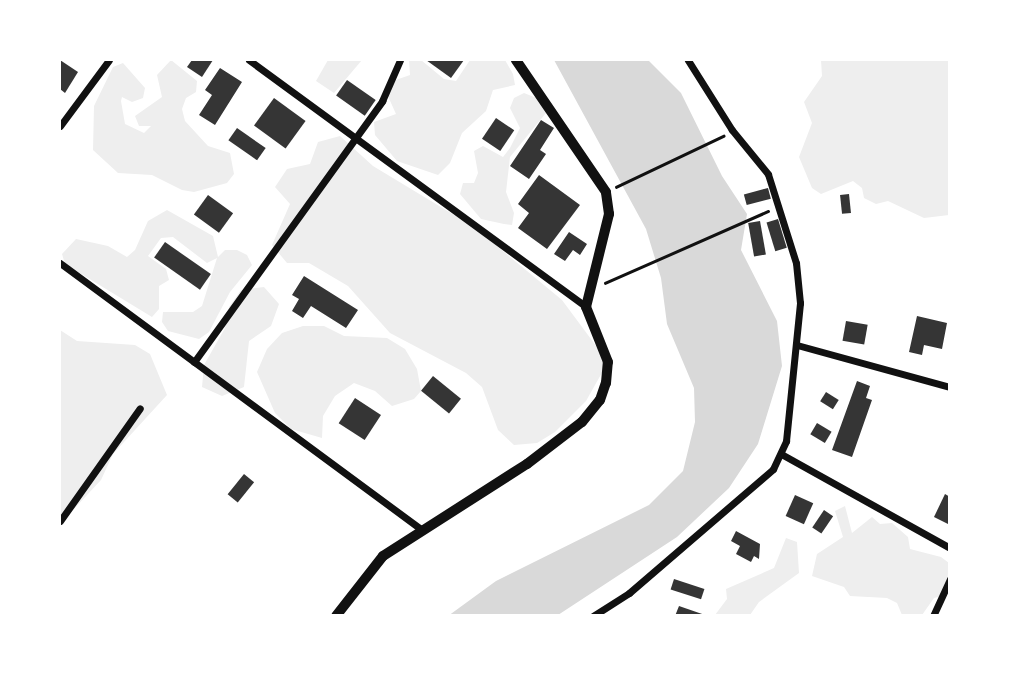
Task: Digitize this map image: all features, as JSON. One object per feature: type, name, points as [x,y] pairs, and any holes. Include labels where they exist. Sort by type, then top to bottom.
[{"type":"street","points":[[60,126],[109,60]]},
{"type":"street","points":[[249,60],[586,307],[607,362],[600,400],[583,422],[527,464],[421,529],[383,556],[336,615]]},
{"type":"street","points":[[194,362],[353,136],[382,101],[400,60]]},
{"type":"street","points":[[516,60],[606,192],[608,214],[586,307]]},
{"type":"street","points":[[593,615],[681,550],[783,455],[797,345],[796,263],[768,174],[732,130],[688,60]]},
{"type":"street","points":[[60,263],[421,529]]},
{"type":"street","points":[[797,345],[950,387]]},
{"type":"street","points":[[60,521],[140,408]]},
{"type":"street","points":[[783,455],[950,548]]},
{"type":"street","points":[[933,615],[950,579]]},
{"type":"path","points":[[615,187],[718,139]]},
{"type":"path","points":[[591,288],[635,273],[754,215],[778,207]]},
{"type":"shaded area","points":[[171,60],[197,81],[196,92],[186,98],[182,109],[185,121],[208,146],[230,153],[234,174],[227,183],[194,192],[182,190],[152,175],[118,173],[93,150],[94,106],[113,67],[123,63],[145,88],[143,98],[132,102],[122,97],[121,101],[125,124],[144,133],[151,126],[139,126],[135,116],[162,97],[157,75]]},
{"type":"shaded area","points":[[328,60],[362,60],[334,93],[316,81]]},
{"type":"shaded area","points":[[409,60],[421,60],[444,79],[456,81],[470,60],[505,60],[513,74],[515,85],[493,90],[486,111],[462,133],[450,163],[438,175],[397,161],[375,135],[374,122],[396,114],[387,94],[390,82],[410,75]]},
{"type":"shaded area","points":[[554,60],[648,60],[681,93],[722,176],[747,214],[741,250],[777,321],[782,366],[758,444],[729,488],[677,537],[558,615],[448,616],[496,581],[649,505],[683,471],[695,422],[694,388],[667,324],[661,278],[646,229]]},
{"type":"shaded area","points":[[821,60],[949,60],[949,215],[924,218],[888,201],[876,204],[864,198],[862,188],[853,181],[821,194],[812,188],[799,157],[812,123],[804,102],[822,76]]},
{"type":"shaded area","points":[[524,93],[544,101],[546,113],[510,157],[506,192],[514,213],[512,225],[481,219],[460,194],[463,183],[474,183],[478,173],[474,151],[483,146],[503,157],[510,148],[520,128],[510,108],[514,98]]},
{"type":"shaded area","points":[[340,136],[373,166],[474,227],[562,300],[608,362],[586,401],[555,432],[537,443],[514,445],[498,430],[482,387],[466,373],[390,333],[348,286],[309,263],[287,263],[272,245],[290,204],[275,187],[287,169],[310,164],[318,142]]},
{"type":"shaded area","points":[[167,210],[213,236],[218,257],[225,250],[237,250],[247,255],[252,265],[230,292],[209,332],[199,339],[168,331],[162,322],[163,312],[193,312],[202,306],[217,258],[207,263],[173,237],[161,238],[148,256],[166,269],[169,280],[159,286],[159,309],[152,317],[65,264],[62,254],[76,239],[108,246],[127,257],[135,250],[148,221]]},
{"type":"shaded area","points":[[264,287],[279,304],[271,326],[249,341],[244,387],[222,396],[202,387],[204,365],[225,328],[229,307],[241,290]]},
{"type":"shaded area","points":[[303,326],[324,326],[344,336],[387,338],[405,349],[417,369],[421,391],[414,399],[392,406],[375,391],[354,383],[335,396],[323,416],[322,438],[291,429],[275,413],[257,372],[267,349],[282,333]]},
{"type":"shaded area","points":[[60,330],[77,341],[135,345],[150,354],[167,395],[113,454],[101,480],[60,524]]},
{"type":"shaded area","points":[[845,506],[852,533],[872,517],[880,524],[892,523],[908,537],[910,549],[941,557],[949,563],[946,595],[934,598],[922,615],[902,615],[897,603],[887,598],[850,596],[844,587],[812,576],[817,554],[843,537],[835,511]]},
{"type":"shaded area","points":[[786,538],[797,542],[799,573],[759,602],[750,615],[715,615],[727,599],[726,589],[774,568]]},
{"type":"building","points":[[60,60],[78,72],[65,93],[60,89]]},
{"type":"building","points":[[192,60],[213,60],[202,77],[187,67]]},
{"type":"building","points":[[426,60],[464,60],[451,78]]},
{"type":"building","points":[[220,68],[242,82],[215,125],[199,115],[212,95],[205,90]]},
{"type":"building","points":[[347,80],[376,100],[365,116],[336,96]]},
{"type":"building","points":[[274,98],[306,121],[286,148],[254,126]]},
{"type":"building","points":[[496,118],[514,130],[500,151],[482,139]]},
{"type":"building","points":[[541,120],[554,128],[540,150],[546,154],[529,179],[510,166]]},
{"type":"building","points":[[237,128],[266,148],[257,160],[228,140]]},
{"type":"building","points":[[539,175],[580,205],[547,249],[518,228],[529,213],[518,204]]},
{"type":"building","points":[[768,188],[771,199],[747,205],[744,194]]},
{"type":"building","points":[[849,194],[851,213],[842,214],[840,195]]},
{"type":"building","points":[[208,195],[233,213],[219,233],[194,214]]},
{"type":"building","points":[[778,219],[787,248],[775,251],[767,223]]},
{"type":"building","points":[[760,221],[766,254],[754,257],[748,223]]},
{"type":"building","points":[[569,232],[587,244],[580,255],[573,250],[565,261],[554,254]]},
{"type":"building","points":[[165,242],[211,274],[200,290],[154,258]]},
{"type":"building","points":[[304,276],[358,310],[346,328],[311,306],[303,318],[292,311],[299,299],[292,295]]},
{"type":"building","points":[[917,316],[947,323],[942,349],[924,345],[922,355],[909,352]]},
{"type":"building","points":[[846,321],[868,325],[864,345],[843,341]]},
{"type":"building","points":[[433,376],[461,399],[449,413],[421,391]]},
{"type":"building","points":[[857,381],[870,386],[866,398],[872,400],[852,457],[832,450]]},
{"type":"building","points":[[826,392],[839,400],[833,409],[820,401]]},
{"type":"building","points":[[355,398],[381,415],[365,440],[339,423]]},
{"type":"building","points":[[817,423],[832,432],[825,443],[810,434]]},
{"type":"building","points":[[244,474],[254,482],[238,502],[228,494]]},
{"type":"building","points":[[945,494],[950,497],[950,525],[934,517]]},
{"type":"building","points":[[795,495],[813,503],[804,524],[786,516]]},
{"type":"building","points":[[824,510],[833,516],[821,534],[812,527]]},
{"type":"building","points":[[736,531],[760,544],[759,559],[754,556],[751,562],[736,554],[740,546],[731,541]]},
{"type":"building","points":[[674,579],[704,589],[701,599],[671,589]]},
{"type":"building","points":[[679,606],[705,615],[705,616],[675,616]]}]
